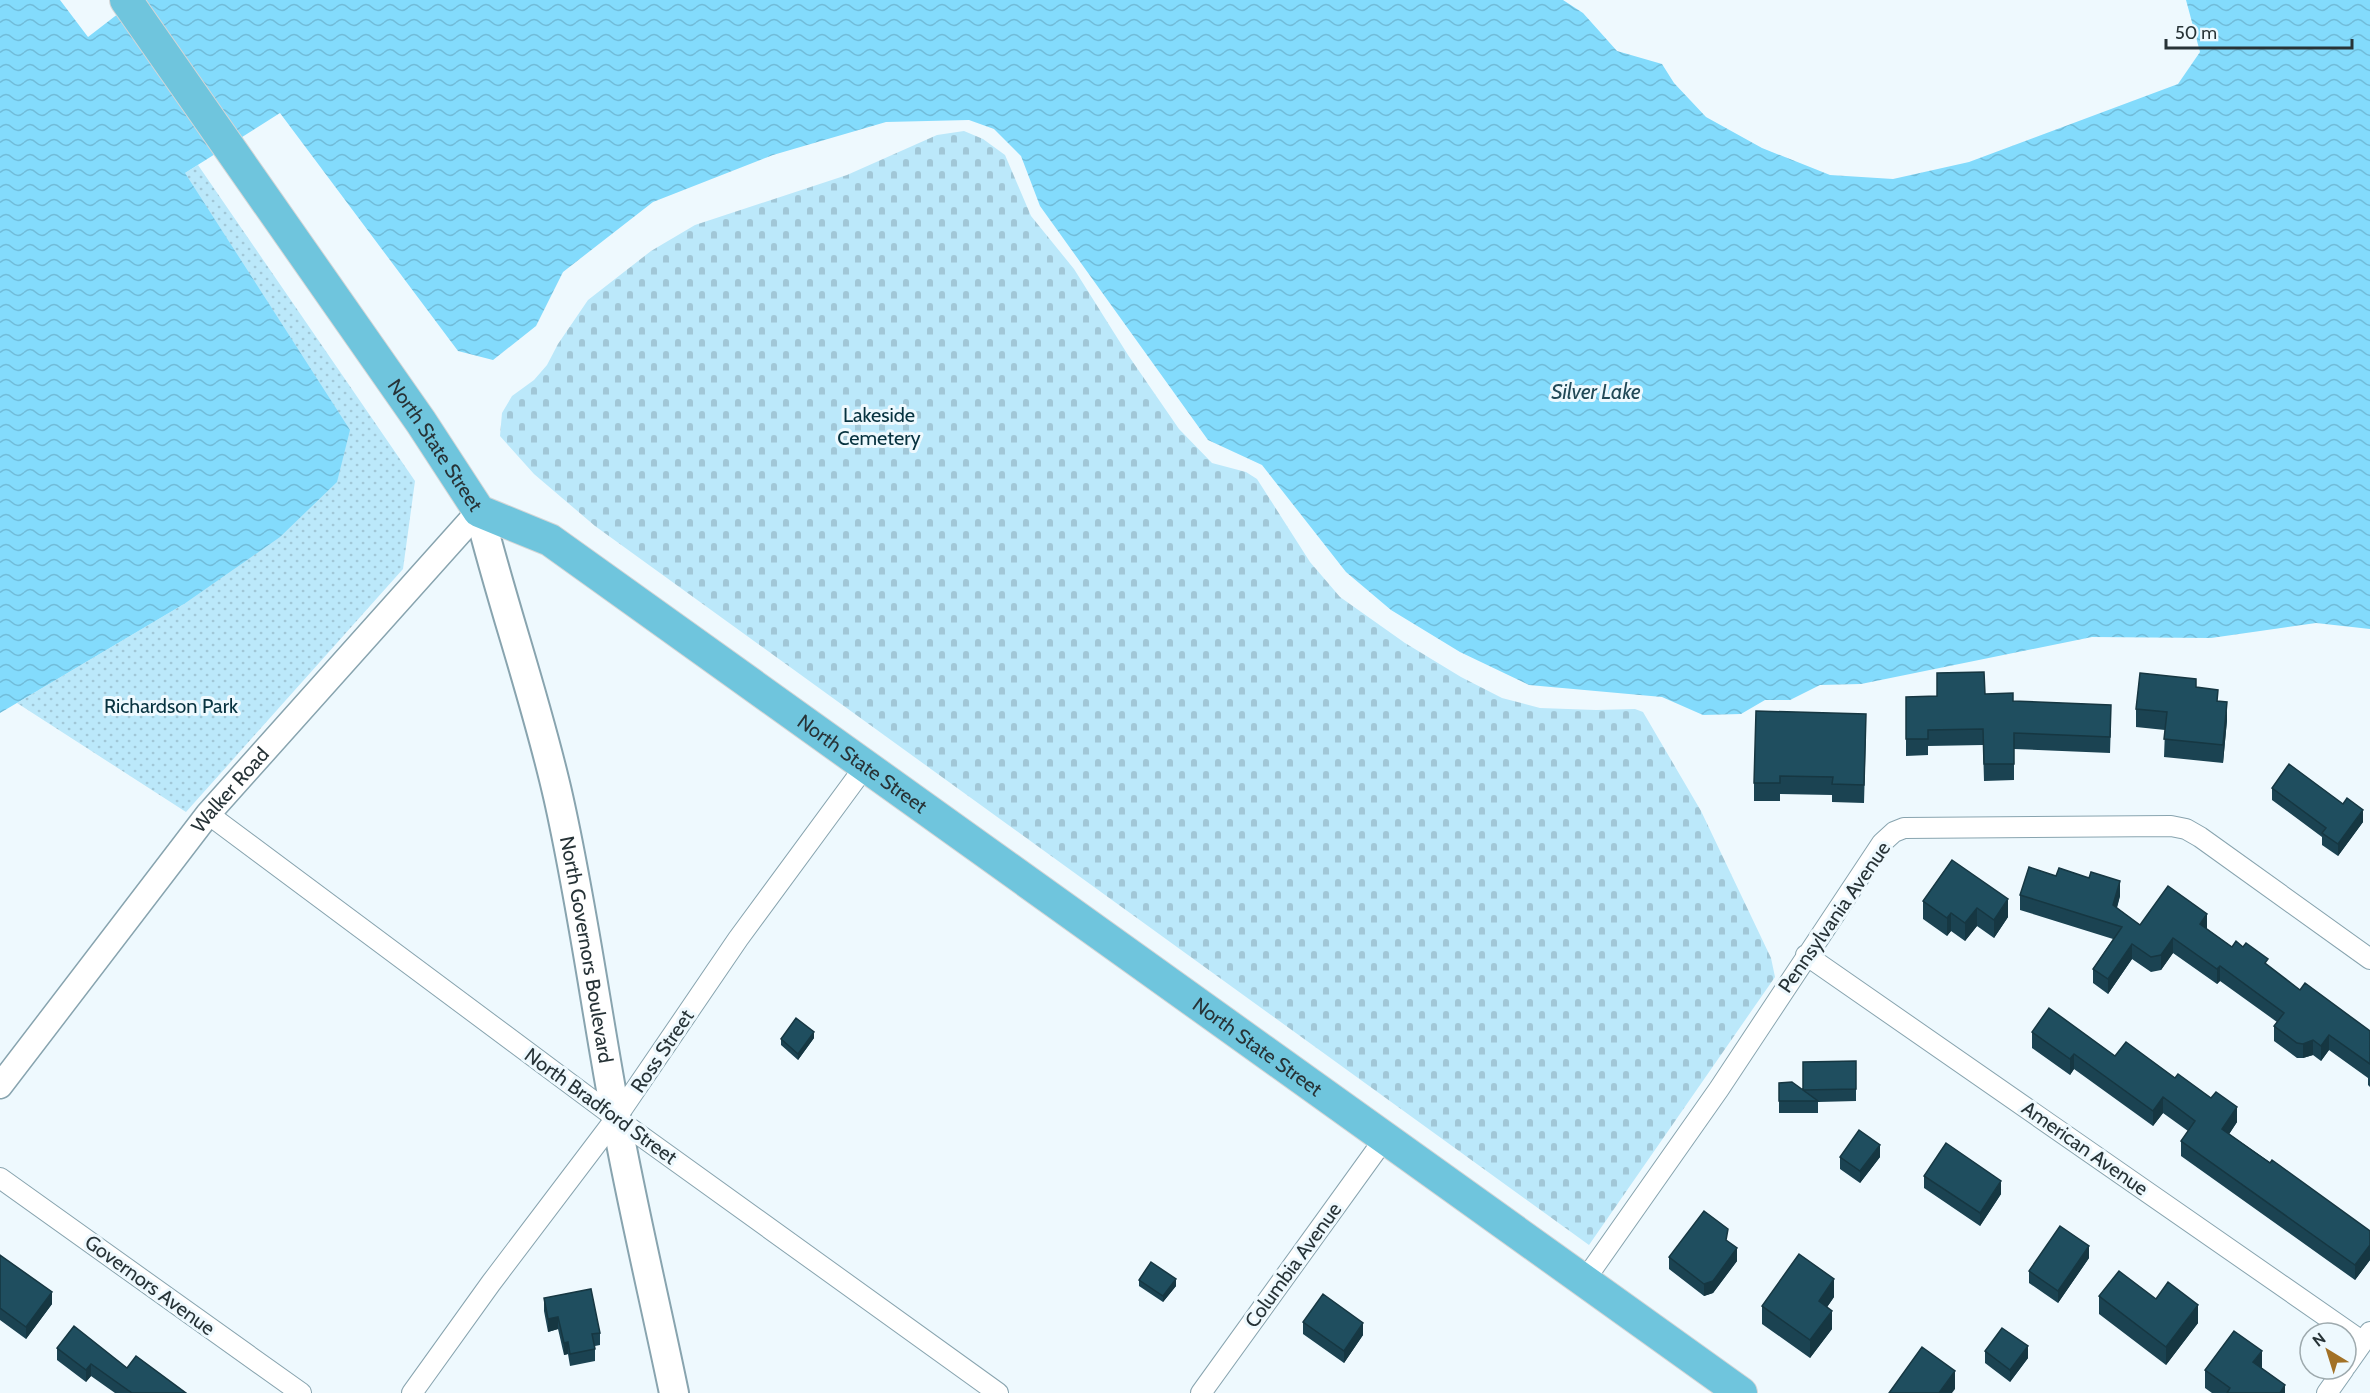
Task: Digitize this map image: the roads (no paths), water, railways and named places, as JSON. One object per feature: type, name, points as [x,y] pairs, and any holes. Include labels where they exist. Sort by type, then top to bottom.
[{"type":"main road","name":"North State Street","points":[[127,1],[415,412],[479,511],[550,540],[1741,1393]]},
{"type":"main road","name":"North Governors Boulevard","points":[[479,511],[498,585],[534,700],[558,795],[577,889],[616,1118],[674,1393]]},
{"type":"street","name":"Walker Road","points":[[0,1086],[208,814],[479,511]]},
{"type":"street","name":"Ross Street","points":[[412,1393],[491,1283],[616,1118],[738,939],[866,765]]},
{"type":"street","name":"North Bradford Street","points":[[208,814],[616,1118],[998,1393]]},
{"type":"street","name":"Pennsylvania Avenue","points":[[1584,1281],[1719,1089],[1882,843],[1894,832],[1904,828],[2171,826],[2186,829],[2370,959]]},
{"type":"street","name":"American Avenue","points":[[1806,955],[2366,1337]]},
{"type":"street","name":"Columbia Avenue","points":[[1201,1393],[1385,1138]]},
{"type":"street","name":"Governors Avenue","points":[[0,1178],[301,1393]]},
{"type":"water","name":"Silver Lake","points":[[0,0],[60,0],[88,37],[136,0],[1563,0],[1583,13],[1617,51],[1662,64],[1674,83],[1706,117],[1762,148],[1830,175],[1893,179],[1969,162],[2178,84],[2200,52],[2186,0],[2370,0],[2370,629],[2316,623],[2211,638],[2092,637],[1861,684],[1820,685],[1790,700],[1765,700],[1741,714],[1703,715],[1662,697],[1529,685],[1460,652],[1391,610],[1346,572],[1262,465],[1208,440],[1040,206],[1021,156],[994,129],[969,120],[886,122],[773,155],[653,202],[563,272],[536,326],[493,360],[458,351],[280,113],[185,173],[350,430],[337,482],[280,537],[184,604],[0,713]]},
{"type":"park label","name":"Lakeside Cemetery","points":[[879,426]]},
{"type":"park label","name":"Richardson Park","points":[[171,706]]}]
